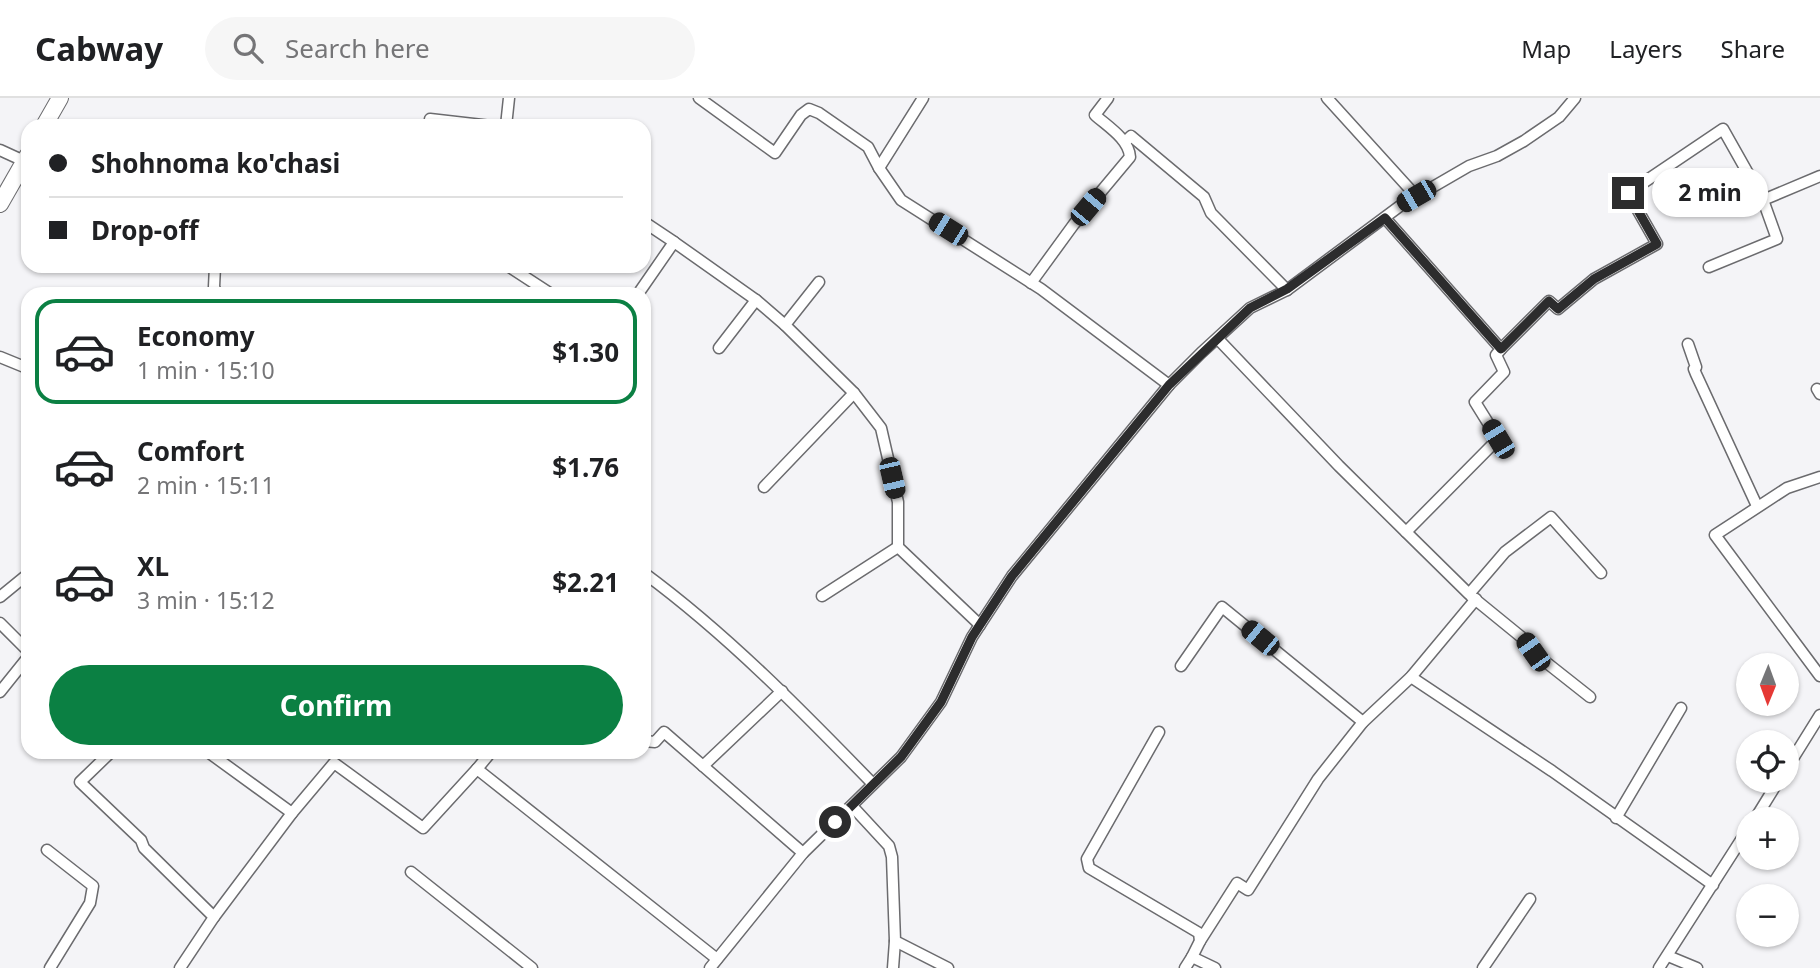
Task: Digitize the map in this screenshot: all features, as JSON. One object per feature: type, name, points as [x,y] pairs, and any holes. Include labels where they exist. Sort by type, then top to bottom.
[{"type":"main road","points":[[48,119],[60,98]]},
{"type":"main road","points":[[0,204],[21,167]]},
{"type":"street","points":[[507,119],[509,98]]},
{"type":"street","points":[[699,98],[775,153],[800,115],[809,109],[819,113],[869,147],[879,168],[901,200],[1031,283],[1169,385]]},
{"type":"street","points":[[879,168],[923,98]]},
{"type":"street","points":[[1031,283],[1074,224],[1130,157],[1125,142],[1095,115],[1108,98]]},
{"type":"street","points":[[1327,98],[1416,196]]},
{"type":"street","points":[[477,769],[713,964],[803,853],[901,757],[941,702],[980,625],[1012,576],[1169,385],[1250,308],[1287,289],[1416,196],[1469,166],[1497,156],[1524,141],[1559,117],[1575,98]]},
{"type":"street","points":[[1406,532],[1498,439],[1475,402],[1504,372],[1496,355],[1549,301],[1558,309],[1594,279],[1657,244],[1628,193],[1723,129],[1763,200],[1777,239],[1709,267]]},
{"type":"street","points":[[1125,142],[1131,136],[1204,197],[1211,213],[1287,289]]},
{"type":"street","points":[[0,149],[21,156]]},
{"type":"street","points":[[1763,200],[1820,176]]},
{"type":"street","points":[[1385,218],[1501,349]]},
{"type":"street","points":[[651,227],[756,300],[854,393],[881,428],[898,502],[898,547],[980,625]]},
{"type":"street","points":[[643,287],[674,242]]},
{"type":"street","points":[[519,273],[540,287]]},
{"type":"street","points":[[785,325],[819,282]]},
{"type":"street","points":[[719,348],[756,300]]},
{"type":"street","points":[[1217,339],[1339,466],[1472,597],[1525,640],[1533,652],[1590,697]]},
{"type":"street","points":[[1688,344],[1696,367],[1694,369],[1758,506]]},
{"type":"street","points":[[0,357],[21,366]]},
{"type":"street","points":[[764,487],[854,393]]},
{"type":"street","points":[[1820,477],[1787,488],[1715,535],[1820,676]]},
{"type":"street","points":[[1185,968],[1237,883],[1248,890],[1318,779],[1363,722],[1411,677],[1505,552],[1552,517],[1601,573]]},
{"type":"street","points":[[822,596],[898,547]]},
{"type":"street","points":[[651,578],[782,691],[873,784]]},
{"type":"street","points":[[0,597],[21,580]]},
{"type":"street","points":[[1181,666],[1222,607],[1363,722]]},
{"type":"street","points":[[0,623],[21,644]]},
{"type":"street","points":[[0,692],[21,666]]},
{"type":"street","points":[[1411,677],[1552,771],[1713,885]]},
{"type":"street","points":[[703,766],[782,691]]},
{"type":"street","points":[[1616,818],[1681,709]]},
{"type":"street","points":[[1799,749],[1820,715]]},
{"type":"street","points":[[651,742],[655,742],[664,732],[803,853]]},
{"type":"street","points":[[1159,732],[1087,859],[1087,864],[1089,868],[1199,933],[1200,941]]},
{"type":"street","points":[[104,759],[80,782],[214,917]]},
{"type":"street","points":[[218,759],[292,813]]},
{"type":"street","points":[[180,968],[214,917],[336,759]]},
{"type":"street","points":[[338,759],[423,828],[485,759]]},
{"type":"street","points":[[852,806],[889,846],[892,857],[895,941],[893,968]]},
{"type":"street","points":[[1659,968],[1736,848]]},
{"type":"street","points":[[47,850],[93,886],[90,903],[50,968]]},
{"type":"street","points":[[411,872],[532,968]]},
{"type":"street","points":[[1483,968],[1530,899]]},
{"type":"street","points":[[895,941],[948,968]]},
{"type":"street","points":[[1668,956],[1697,968]]},
{"type":"street","points":[[1192,957],[1215,968]]},
{"type":"route","points":[[835,822],[901,757],[941,702],[972,637],[1012,576],[1169,385],[1250,308],[1287,289],[1385,218],[1501,349],[1549,301],[1558,309],[1594,279],[1657,244],[1628,193]]}]
